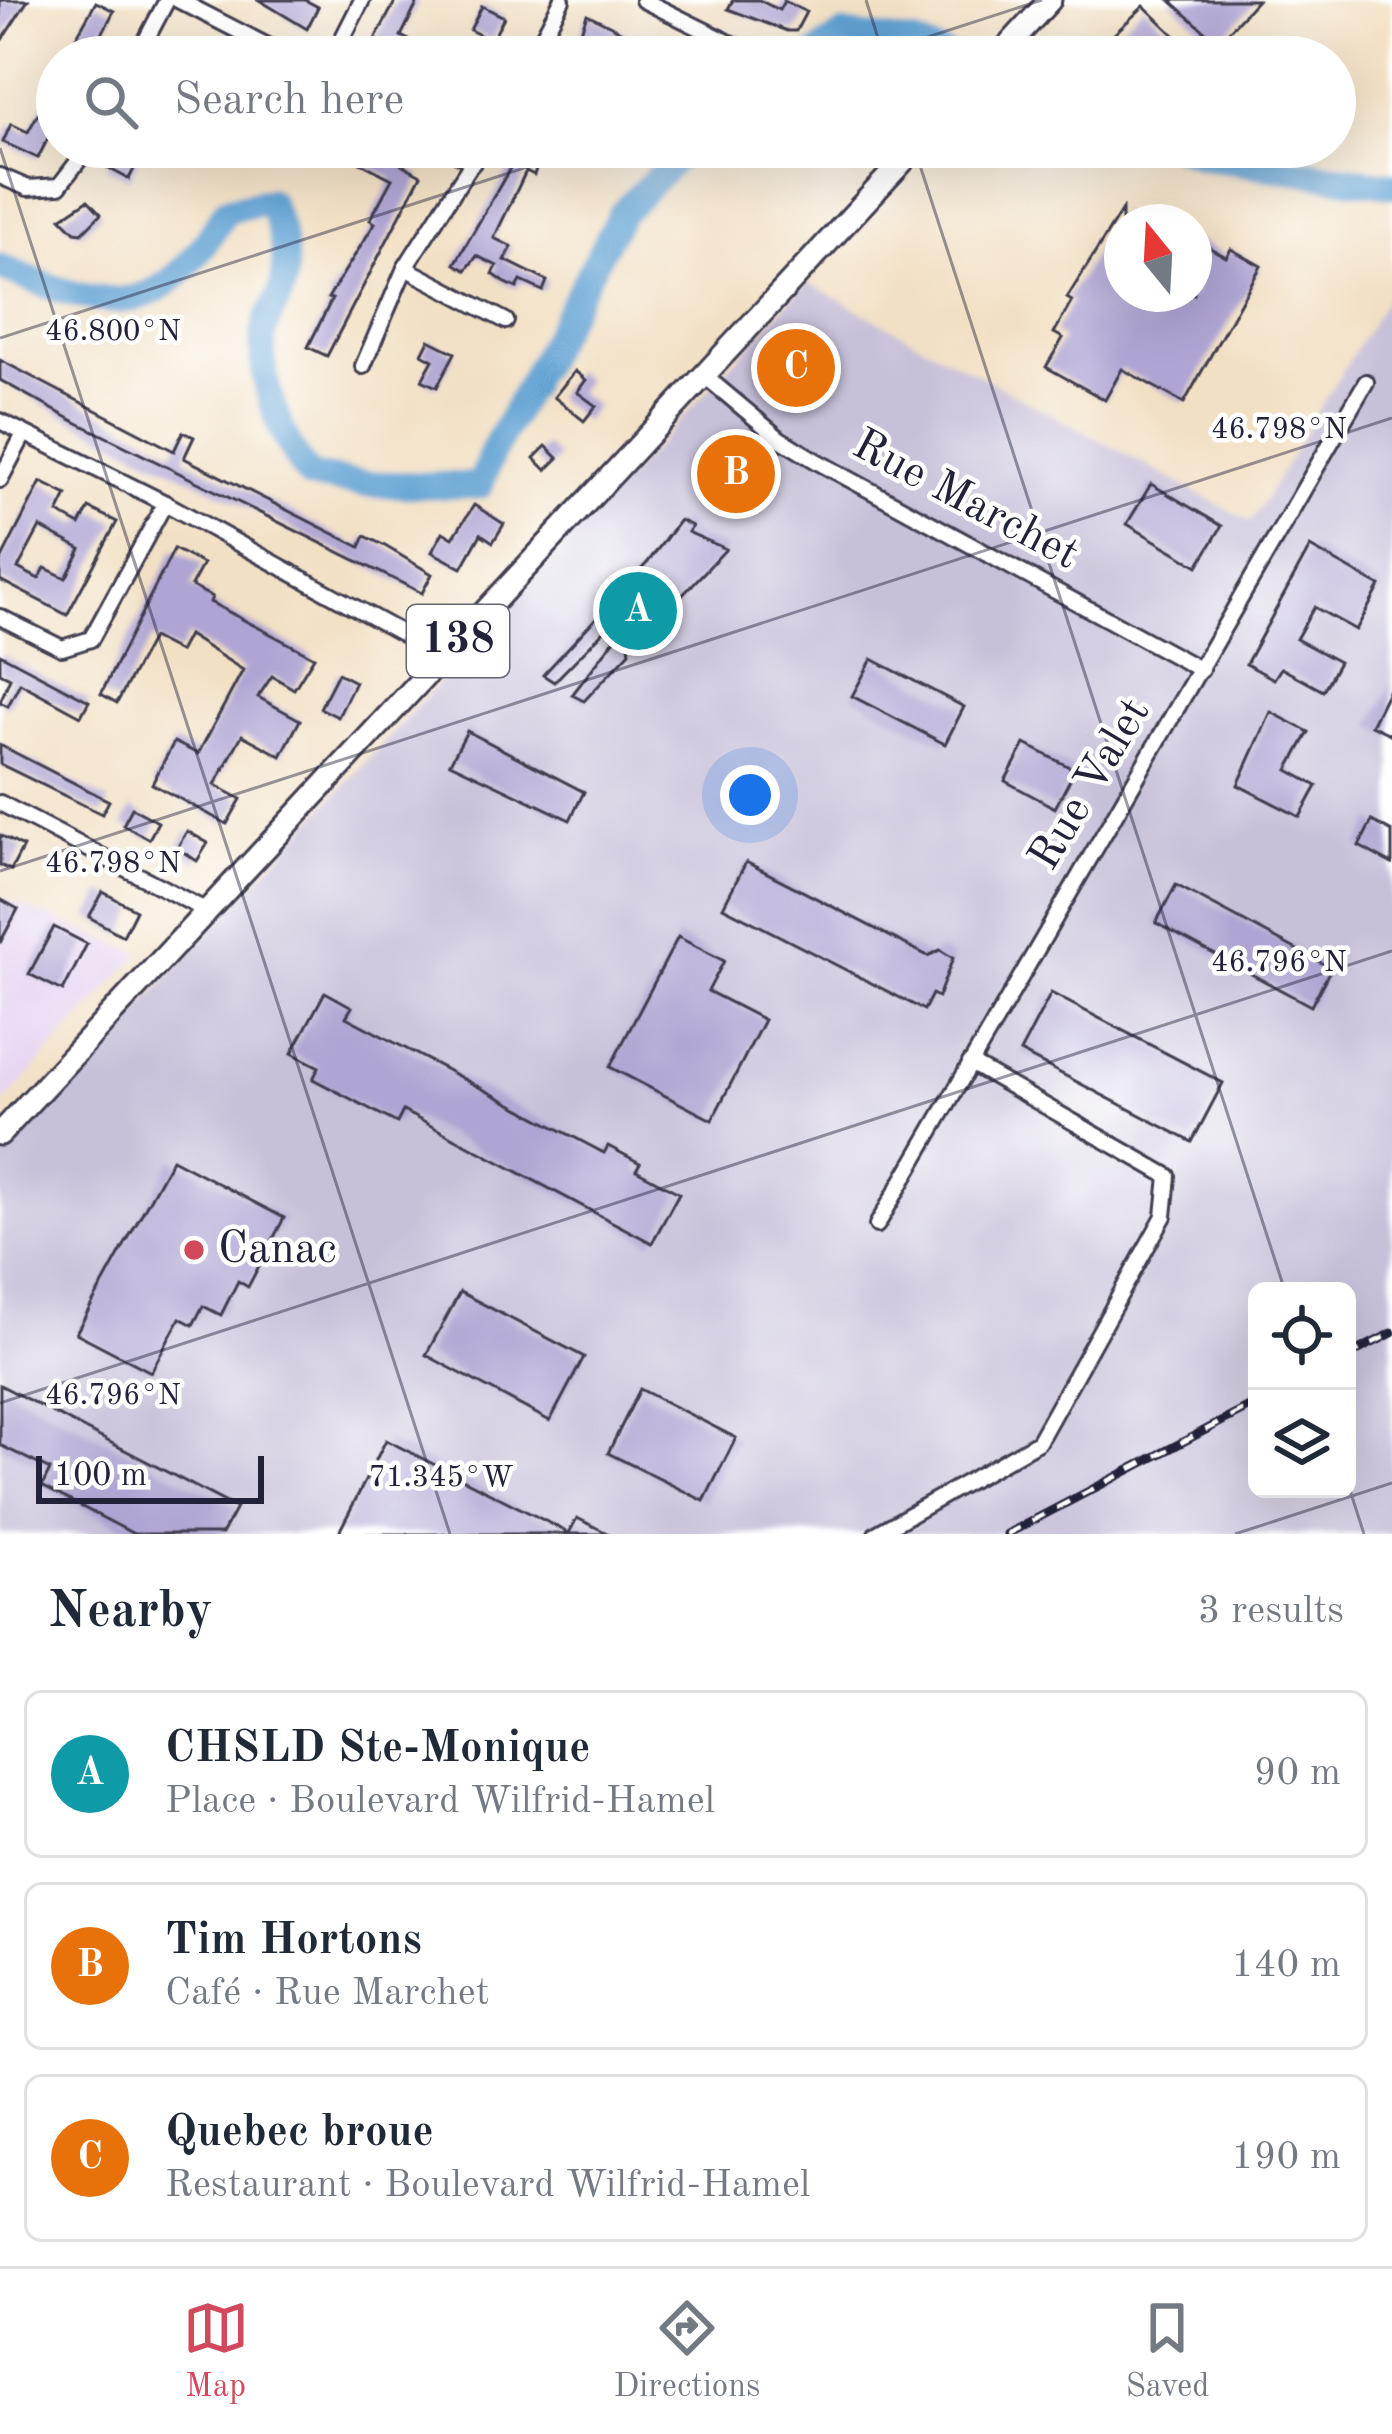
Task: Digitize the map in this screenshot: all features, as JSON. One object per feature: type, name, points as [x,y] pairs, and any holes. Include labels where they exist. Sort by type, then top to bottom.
[{"type":"main road","points":[[1018,36],[1050,0]]},
{"type":"main road","name":"138","points":[[0,1134],[897,168]]},
{"type":"street","points":[[148,36],[167,0]]},
{"type":"street","points":[[178,0],[248,36]]},
{"type":"street","points":[[344,36],[362,0]]},
{"type":"street","points":[[543,36],[562,0]]},
{"type":"street","points":[[643,0],[716,36]]},
{"type":"street","points":[[0,176],[28,188],[59,186],[73,168]]},
{"type":"street","points":[[363,366],[405,268],[470,168]]},
{"type":"street","points":[[405,268],[506,321]]},
{"type":"street","name":"Rue Marchet","points":[[706,377],[780,440],[1201,670]]},
{"type":"street","name":"Rue Valet","points":[[877,1225],[1366,382]]},
{"type":"street","points":[[0,421],[165,502],[443,656]]},
{"type":"street","points":[[0,480],[24,434]]},
{"type":"street","points":[[0,616],[62,648],[91,639],[165,502]]},
{"type":"street","points":[[0,803],[205,910]]},
{"type":"street","points":[[876,1534],[1038,1442],[1164,1216],[1168,1176],[970,1063]]},
{"type":"shaded area","points":[[807,282],[1251,522],[1392,289],[1392,1534],[0,1534],[0,1160]]},
{"type":"shaded area","points":[[0,897],[140,953],[0,1107]]},
{"type":"building","points":[[0,0],[28,0],[0,43]]},
{"type":"building","points":[[259,0],[305,0],[318,7],[307,29]]},
{"type":"building","points":[[396,0],[419,0],[401,36],[377,36]]},
{"type":"building","points":[[733,0],[759,0],[779,10],[784,1],[806,12],[796,31],[787,31],[728,9]]},
{"type":"building","points":[[1170,0],[1257,0],[1224,36],[1210,36]]},
{"type":"building","points":[[96,2],[114,11],[101,36],[77,36]]},
{"type":"building","points":[[482,6],[504,17],[494,36],[470,30]]},
{"type":"building","points":[[1144,6],[1175,36],[1112,36]]},
{"type":"building","points":[[587,14],[629,36],[579,36]]},
{"type":"building","points":[[36,117],[36,157],[3,142],[11,124],[28,132]]},
{"type":"building","points":[[108,168],[134,168],[129,179]]},
{"type":"building","points":[[371,168],[408,168],[421,175],[327,356],[308,347],[332,299],[328,298],[375,223],[370,220],[392,179]]},
{"type":"building","points":[[510,168],[536,168],[534,175],[526,171],[494,238],[512,247],[505,260],[547,281],[543,291],[521,281],[517,288],[504,282],[493,274],[497,266],[477,256],[466,270],[455,264]]},
{"type":"building","points":[[88,200],[101,214],[82,233],[75,232],[61,218]]},
{"type":"building","points":[[1104,239],[1104,312],[1212,312],[1212,249],[1226,257],[1231,249],[1261,266],[1184,403],[1122,369],[1105,400],[1046,367],[1063,338],[1054,333],[1072,301],[1067,298]]},
{"type":"building","points":[[797,330],[834,361],[794,407],[758,376]]},
{"type":"building","points":[[429,340],[455,353],[437,387],[422,380],[433,360],[422,354]]},
{"type":"building","points":[[0,360],[174,451],[183,432],[194,437],[184,458],[360,547],[365,536],[432,574],[422,593],[72,420],[0,380]]},
{"type":"building","points":[[575,371],[586,380],[577,392],[596,406],[584,421],[554,397]]},
{"type":"building","points":[[724,443],[768,486],[749,506],[705,463]]},
{"type":"building","points":[[546,446],[558,458],[546,470],[534,458]]},
{"type":"building","points":[[41,482],[67,495],[58,513],[80,525],[89,508],[117,522],[67,615],[0,580],[0,562]],"holes":[[[40,527],[81,549],[66,578],[45,568],[39,579],[18,568]]]},
{"type":"building","points":[[1151,484],[1222,526],[1198,566],[1127,524]]},
{"type":"building","points":[[474,505],[504,524],[493,542],[481,534],[462,568],[432,552],[443,532],[453,538]]},
{"type":"building","points":[[680,520],[692,526],[688,532],[726,549],[661,618],[657,636],[646,639],[627,628],[630,652],[584,701],[572,695],[615,639],[605,630],[554,682],[543,675],[648,562]]},
{"type":"building","points":[[1310,547],[1380,586],[1356,630],[1314,607],[1296,639],[1339,662],[1323,691],[1281,668],[1274,679],[1246,664]]},
{"type":"building","points":[[174,549],[203,564],[191,586],[212,597],[210,602],[314,657],[294,689],[272,676],[258,697],[300,720],[281,756],[242,735],[215,785],[241,799],[227,824],[152,784],[174,742],[198,754],[243,670],[188,635],[179,652],[152,638],[117,703],[101,694]]},
{"type":"building","points":[[0,654],[89,701],[81,716],[20,683],[8,706],[0,702],[10,678],[0,673]]},
{"type":"building","points":[[872,659],[964,707],[945,744],[852,696]]},
{"type":"building","points":[[338,673],[355,682],[338,717],[320,708]]},
{"type":"building","points":[[1392,683],[1392,735],[1371,725]]},
{"type":"building","points":[[1271,712],[1309,732],[1288,770],[1317,786],[1300,817],[1238,785]]},
{"type":"building","points":[[467,731],[584,792],[570,820],[450,763]]},
{"type":"building","points":[[1025,744],[1075,770],[1055,808],[1005,781]]},
{"type":"building","points":[[0,745],[109,801],[102,814],[0,764]]},
{"type":"building","points":[[132,808],[158,822],[149,839],[123,825]]},
{"type":"building","points":[[1372,821],[1392,832],[1392,864],[1359,846]]},
{"type":"building","points":[[187,831],[208,843],[197,861],[177,848]]},
{"type":"building","points":[[0,835],[23,847],[11,870],[0,865]]},
{"type":"building","points":[[746,862],[928,956],[940,950],[953,958],[938,997],[932,994],[924,1010],[723,907]]},
{"type":"building","points":[[1176,885],[1331,968],[1311,1006],[1156,923]]},
{"type":"building","points":[[103,892],[136,910],[123,936],[89,917]]},
{"type":"building","points":[[0,899],[18,909],[0,943]]},
{"type":"building","points":[[54,927],[87,944],[63,991],[29,974]]},
{"type":"building","points":[[678,937],[724,961],[708,991],[764,1020],[712,1120],[610,1067]]},
{"type":"building","points":[[325,992],[352,1007],[346,1017],[604,1153],[608,1146],[640,1163],[636,1170],[679,1193],[652,1243],[403,1111],[397,1123],[313,1079],[319,1067],[292,1053]]},
{"type":"building","points":[[1051,993],[1223,1083],[1192,1142],[1020,1052]]},
{"type":"building","name":"Canac","points":[[172,1159],[284,1218],[248,1287],[238,1281],[221,1315],[203,1306],[193,1325],[180,1318],[151,1372],[76,1333]]},
{"type":"building","points":[[460,1292],[584,1357],[550,1421],[426,1355]]},
{"type":"building","points":[[0,1385],[236,1508],[222,1534],[134,1534],[42,1486],[50,1470],[0,1445]]},
{"type":"building","points":[[640,1389],[736,1438],[704,1501],[608,1453]]},
{"type":"building","points":[[386,1440],[569,1533],[577,1518],[609,1534],[338,1534]]},
{"type":"waterway","points":[[843,36],[852,36]]},
{"type":"waterway","points":[[0,267],[74,294],[131,299],[156,291],[179,274],[226,210],[269,201],[281,234],[285,269],[281,292],[265,327],[263,364],[281,427],[310,477],[366,484],[480,486],[492,453],[621,214],[666,168]]},
{"type":"waterway","points":[[1277,168],[1392,185]]},
{"type":"railway","points":[[1356,1351],[1392,1333]]},
{"type":"railway","points":[[1007,1534],[1248,1408]]},
{"type":"place","name":"Quebec broue","points":[[796,368]]},
{"type":"place","name":"Tim Hortons","points":[[736,474]]},
{"type":"place","name":"CHSLD Ste-Monique","points":[[638,611]]},
{"type":"place","name":"Canac","points":[[194,1250]]}]
